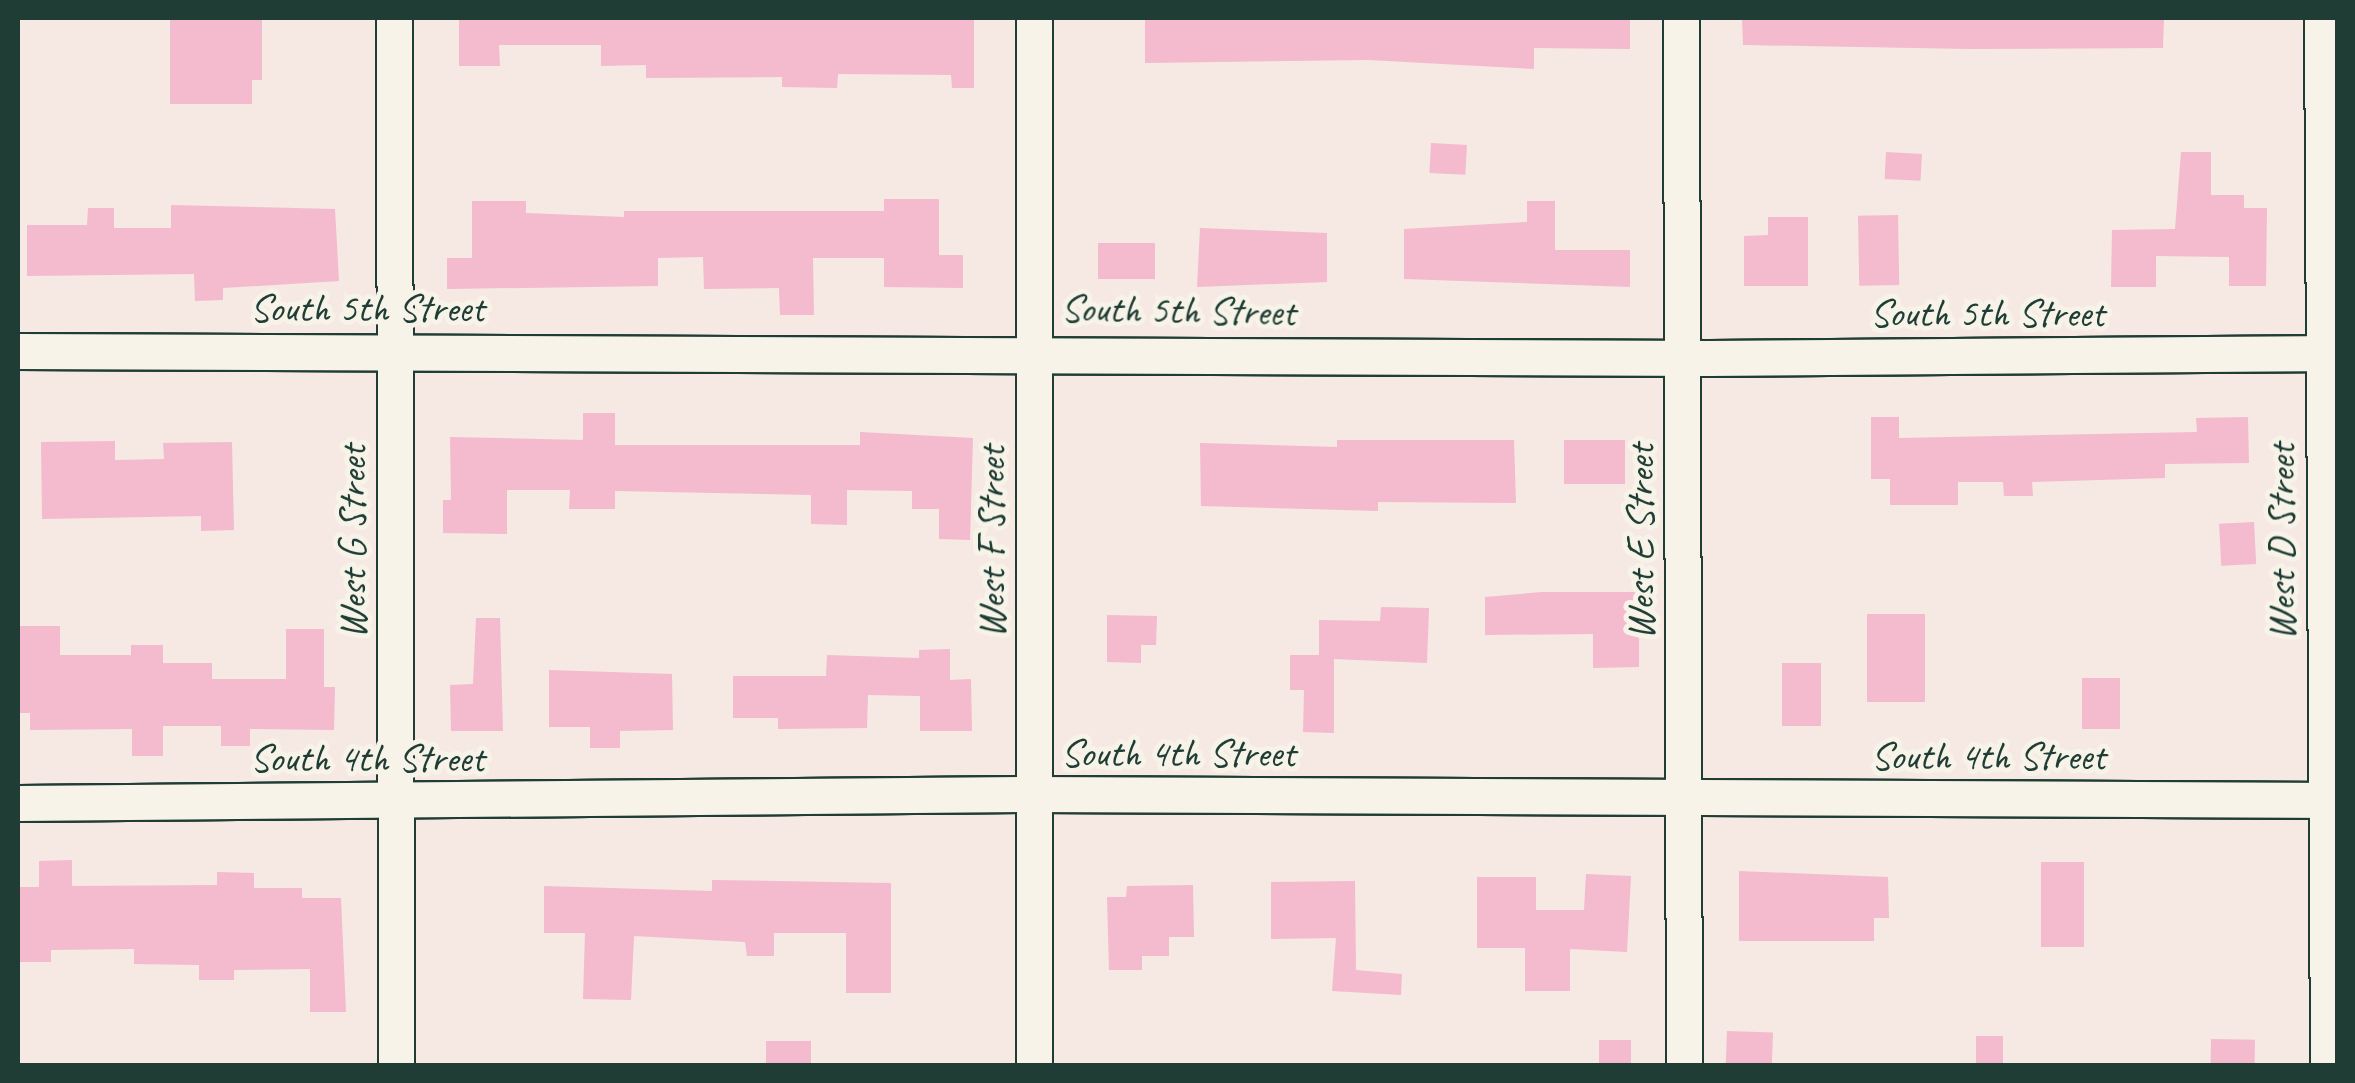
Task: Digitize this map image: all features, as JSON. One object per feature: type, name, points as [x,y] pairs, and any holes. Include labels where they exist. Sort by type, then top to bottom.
[{"type":"street","name":"West G Street","points":[[394,18],[396,1066]]},
{"type":"street","name":"West F Street","points":[[1034,18],[1034,1066]]},
{"type":"street","name":"West E Street","points":[[1680,18],[1684,1066]]},
{"type":"street","name":"West D Street","points":[[2322,18],[2330,353],[2328,1066]]},
{"type":"street","name":"South 5th Street","points":[[18,351],[1034,352],[1682,358],[2330,353]]},
{"type":"street","name":"South 4th Street","points":[[18,803],[1034,794],[2331,800]]},
{"type":"building","points":[[170,18],[262,18],[262,80],[252,80],[252,104],[170,104]]},
{"type":"building","points":[[459,18],[974,18],[974,88],[952,88],[951,75],[838,74],[837,88],[782,87],[782,77],[646,78],[646,65],[601,66],[601,45],[499,45],[500,66],[459,66]]},
{"type":"building","points":[[1145,18],[1630,18],[1630,49],[1534,48],[1534,69],[1368,60],[1145,63]]},
{"type":"building","points":[[1742,18],[2164,18],[2163,48],[1743,45]]},
{"type":"building","points":[[1431,143],[1467,145],[1465,175],[1429,173]]},
{"type":"building","points":[[1886,152],[1922,154],[1921,181],[1885,179]]},
{"type":"building","points":[[2181,152],[2211,152],[2211,195],[2244,195],[2244,208],[2267,208],[2266,286],[2229,286],[2229,257],[2156,256],[2156,287],[2111,287],[2112,230],[2175,229]]},
{"type":"building","points":[[884,199],[939,199],[939,255],[963,255],[963,288],[884,287],[884,258],[813,258],[814,315],[780,315],[779,288],[704,289],[703,257],[658,258],[658,286],[447,289],[447,258],[472,258],[472,201],[526,201],[526,213],[624,217],[624,211],[884,211]]},
{"type":"building","points":[[1527,201],[1555,201],[1555,250],[1630,250],[1630,287],[1404,279],[1404,229],[1527,222]]},
{"type":"building","points":[[171,205],[335,209],[339,281],[223,288],[223,300],[195,301],[194,274],[27,276],[27,225],[87,225],[88,208],[114,208],[114,228],[171,228]]},
{"type":"building","points":[[1898,215],[1899,285],[1859,286],[1858,216]]},
{"type":"building","points":[[1768,217],[1808,217],[1808,286],[1744,286],[1744,236],[1768,235]]},
{"type":"building","points":[[1200,228],[1327,233],[1327,282],[1197,287]]},
{"type":"building","points":[[1098,243],[1155,243],[1155,279],[1098,279]]},
{"type":"building","points":[[583,413],[615,413],[615,445],[860,445],[860,432],[973,438],[970,540],[939,539],[939,509],[912,509],[912,491],[847,490],[847,525],[811,524],[811,495],[615,491],[615,509],[569,509],[570,490],[507,490],[507,534],[443,533],[443,500],[451,500],[450,437],[583,440]]},
{"type":"building","points":[[1871,417],[1899,417],[1899,438],[2197,432],[2196,418],[2248,417],[2249,463],[2165,464],[2165,478],[2032,482],[2033,496],[2004,496],[2003,482],[1958,482],[1958,505],[1890,505],[1890,479],[1871,479]]},
{"type":"building","points":[[1337,440],[1514,440],[1516,503],[1378,502],[1378,511],[1201,506],[1200,443],[1337,447]]},
{"type":"building","points":[[1564,440],[1625,440],[1625,484],[1564,484]]},
{"type":"building","points":[[115,441],[115,460],[164,459],[163,443],[232,442],[234,530],[201,531],[201,516],[42,519],[41,442]]},
{"type":"building","points":[[2254,522],[2256,564],[2221,566],[2219,524]]},
{"type":"building","points":[[1542,592],[1639,592],[1639,667],[1593,668],[1593,634],[1485,635],[1485,597]]},
{"type":"building","points":[[1381,607],[1429,608],[1427,663],[1334,659],[1334,733],[1303,732],[1304,690],[1290,690],[1290,655],[1319,655],[1319,620],[1380,621]]},
{"type":"building","points":[[1867,614],[1925,614],[1925,702],[1867,702]]},
{"type":"building","points":[[1107,615],[1157,616],[1156,645],[1141,645],[1141,663],[1107,662]]},
{"type":"building","points":[[476,618],[500,618],[503,731],[451,731],[450,685],[473,684]]},
{"type":"building","points":[[18,626],[60,626],[60,655],[131,655],[131,645],[163,645],[163,663],[212,663],[212,679],[286,679],[286,629],[324,629],[324,687],[335,687],[334,730],[250,729],[250,746],[221,746],[221,726],[163,726],[163,756],[132,756],[132,729],[30,730],[30,713],[18,713]]},
{"type":"building","points":[[950,649],[950,680],[971,679],[972,731],[920,731],[920,696],[868,695],[867,728],[778,729],[778,718],[733,718],[733,676],[826,676],[827,655],[919,658],[919,650]]},
{"type":"building","points":[[1782,663],[1821,663],[1821,726],[1782,726]]},
{"type":"building","points":[[549,670],[672,674],[673,730],[620,731],[620,748],[590,748],[590,727],[549,727]]},
{"type":"building","points":[[2082,678],[2120,678],[2120,729],[2082,729]]},
{"type":"building","points":[[72,860],[72,886],[217,885],[217,872],[254,873],[254,888],[302,888],[302,898],[341,898],[346,1012],[310,1012],[310,969],[234,970],[234,980],[199,980],[199,965],[134,964],[134,949],[51,950],[51,962],[18,962],[19,887],[39,887],[39,861]]},
{"type":"building","points":[[2041,862],[2084,862],[2084,947],[2041,947]]},
{"type":"building","points":[[1739,871],[1888,877],[1889,918],[1874,918],[1874,941],[1739,941]]},
{"type":"building","points":[[1586,874],[1631,876],[1627,952],[1570,949],[1570,991],[1525,991],[1525,948],[1477,948],[1477,877],[1536,877],[1536,910],[1584,910]]},
{"type":"building","points":[[712,880],[891,883],[891,993],[846,993],[846,933],[774,933],[774,956],[747,956],[745,942],[634,936],[631,1000],[583,999],[585,933],[544,933],[544,886],[712,891]]},
{"type":"building","points":[[1355,881],[1356,970],[1402,974],[1401,995],[1332,991],[1336,938],[1271,939],[1271,882]]},
{"type":"building","points":[[1193,885],[1194,937],[1169,937],[1169,956],[1142,956],[1142,970],[1109,970],[1107,897],[1126,897],[1127,886]]},
{"type":"building","points":[[1727,1031],[1773,1033],[1772,1066],[1726,1066]]},
{"type":"building","points":[[1976,1036],[2003,1036],[2003,1066],[1976,1066]]},
{"type":"building","points":[[2211,1039],[2255,1040],[2255,1066],[2211,1066]]},
{"type":"building","points":[[1599,1040],[1631,1040],[1631,1066],[1599,1066]]},
{"type":"building","points":[[766,1041],[811,1041],[811,1066],[766,1066]]}]
